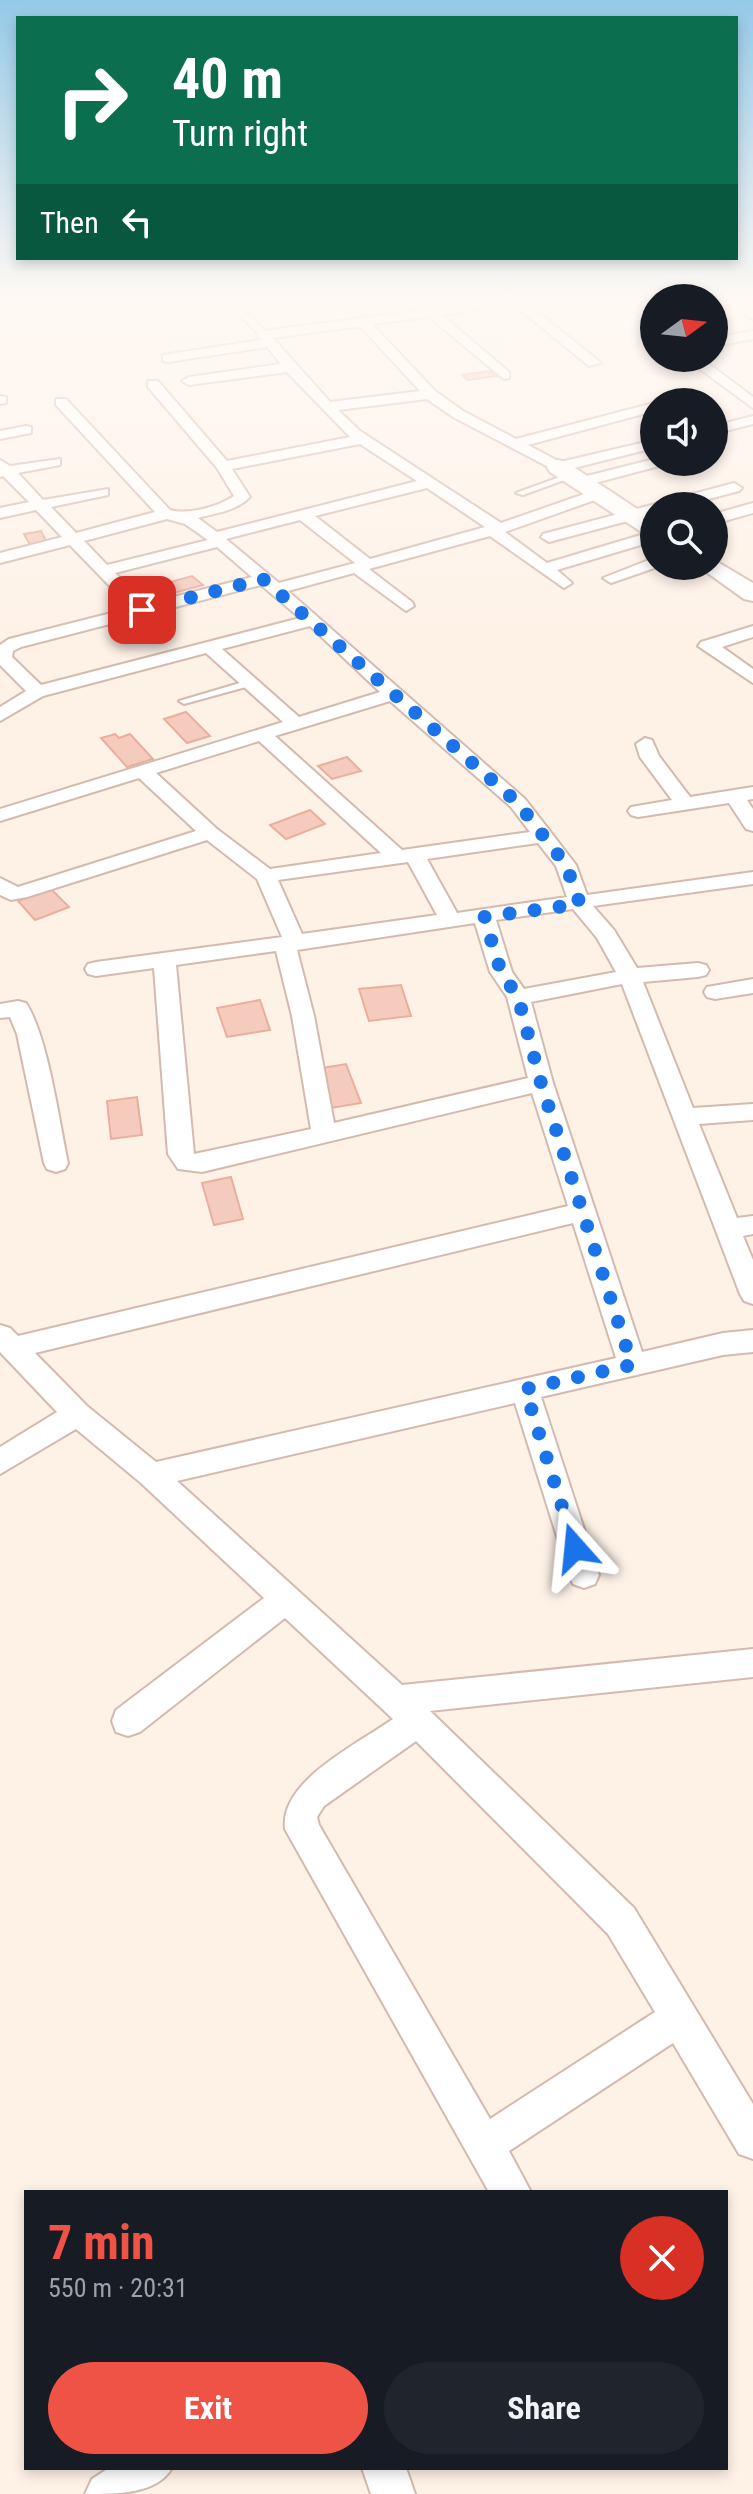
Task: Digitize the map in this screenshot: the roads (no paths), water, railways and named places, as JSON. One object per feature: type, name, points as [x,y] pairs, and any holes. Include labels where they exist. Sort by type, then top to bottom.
[{"type":"street","points":[[77,418],[164,513]]},
{"type":"street","points":[[181,518],[232,504],[242,497],[223,466],[182,418]]},
{"type":"street","points":[[339,418],[362,439],[495,530],[564,583]]},
{"type":"street","points":[[466,418],[577,480],[640,521]]},
{"type":"street","points":[[728,426],[753,420]]},
{"type":"street","points":[[0,435],[26,430]]},
{"type":"street","points":[[515,444],[638,432]]},
{"type":"street","points":[[37,692],[7,672],[3,658],[8,641],[362,565],[495,530],[577,480],[638,432]]},
{"type":"street","points":[[223,466],[362,439]]},
{"type":"street","points":[[2,469],[55,462]]},
{"type":"street","points":[[577,480],[640,466]]},
{"type":"street","points":[[2,469],[142,610]]},
{"type":"street","points":[[103,571],[429,483]]},
{"type":"street","points":[[718,492],[734,488]]},
{"type":"street","points":[[0,513],[103,492]]},
{"type":"street","points":[[728,515],[753,508]]},
{"type":"street","points":[[164,513],[181,518],[217,539],[313,620],[518,803],[566,865],[580,904],[606,935],[630,976],[685,1117],[740,1227],[753,1294]]},
{"type":"street","points":[[0,558],[159,517],[164,513]]},
{"type":"street","points":[[549,537],[640,513]]},
{"type":"street","points":[[303,515],[406,606]]},
{"type":"street","points":[[545,569],[640,540]]},
{"type":"street","points":[[611,578],[640,568]]},
{"type":"street","points":[[728,577],[753,593]]},
{"type":"street","points":[[0,715],[37,692],[313,620]]},
{"type":"street","points":[[753,631],[707,646],[753,678]]},
{"type":"street","points":[[210,648],[296,724]]},
{"type":"street","points":[[0,815],[393,694]]},
{"type":"street","points":[[263,735],[405,854],[451,922]]},
{"type":"street","points":[[645,744],[650,757],[685,804]]},
{"type":"street","points":[[143,772],[210,833],[266,876],[290,944],[324,1134]]},
{"type":"street","points":[[638,811],[744,794],[753,825]]},
{"type":"street","points":[[0,884],[11,894],[20,893],[210,833]]},
{"type":"street","points":[[266,876],[544,836]]},
{"type":"street","points":[[96,969],[165,962],[753,878]]},
{"type":"street","points":[[484,917],[501,972],[518,997],[541,1083],[632,1365]]},
{"type":"street","points":[[165,962],[183,1159],[187,1163],[202,1163],[541,1083]]},
{"type":"street","points":[[518,997],[630,976],[698,970]]},
{"type":"street","points":[[715,992],[753,986]]},
{"type":"street","points":[[0,1011],[18,1008],[23,1021],[56,1163]]},
{"type":"street","points":[[685,1117],[753,1112]]},
{"type":"street","points":[[7,1342],[582,1212]]},
{"type":"street","points":[[151,1475],[723,1344],[753,1341]]},
{"type":"street","points":[[7,1342],[77,1414],[151,1475],[407,1711],[621,1921],[753,2140]]},
{"type":"street","points":[[525,1389],[584,1575]]},
{"type":"street","points":[[0,1462],[77,1414]]},
{"type":"street","points":[[128,1721],[286,1599]]},
{"type":"street","points":[[510,2190],[302,1829],[300,1814],[312,1795],[407,1711],[753,1663]]},
{"type":"street","points":[[486,2144],[681,2016]]},
{"type":"street","points":[[107,2494],[147,2470]]},
{"type":"street","points":[[385,2470],[393,2494]]},
{"type":"lane","points":[[520,493],[577,480]]},
{"type":"lane","points":[[184,701],[250,683]]}]
